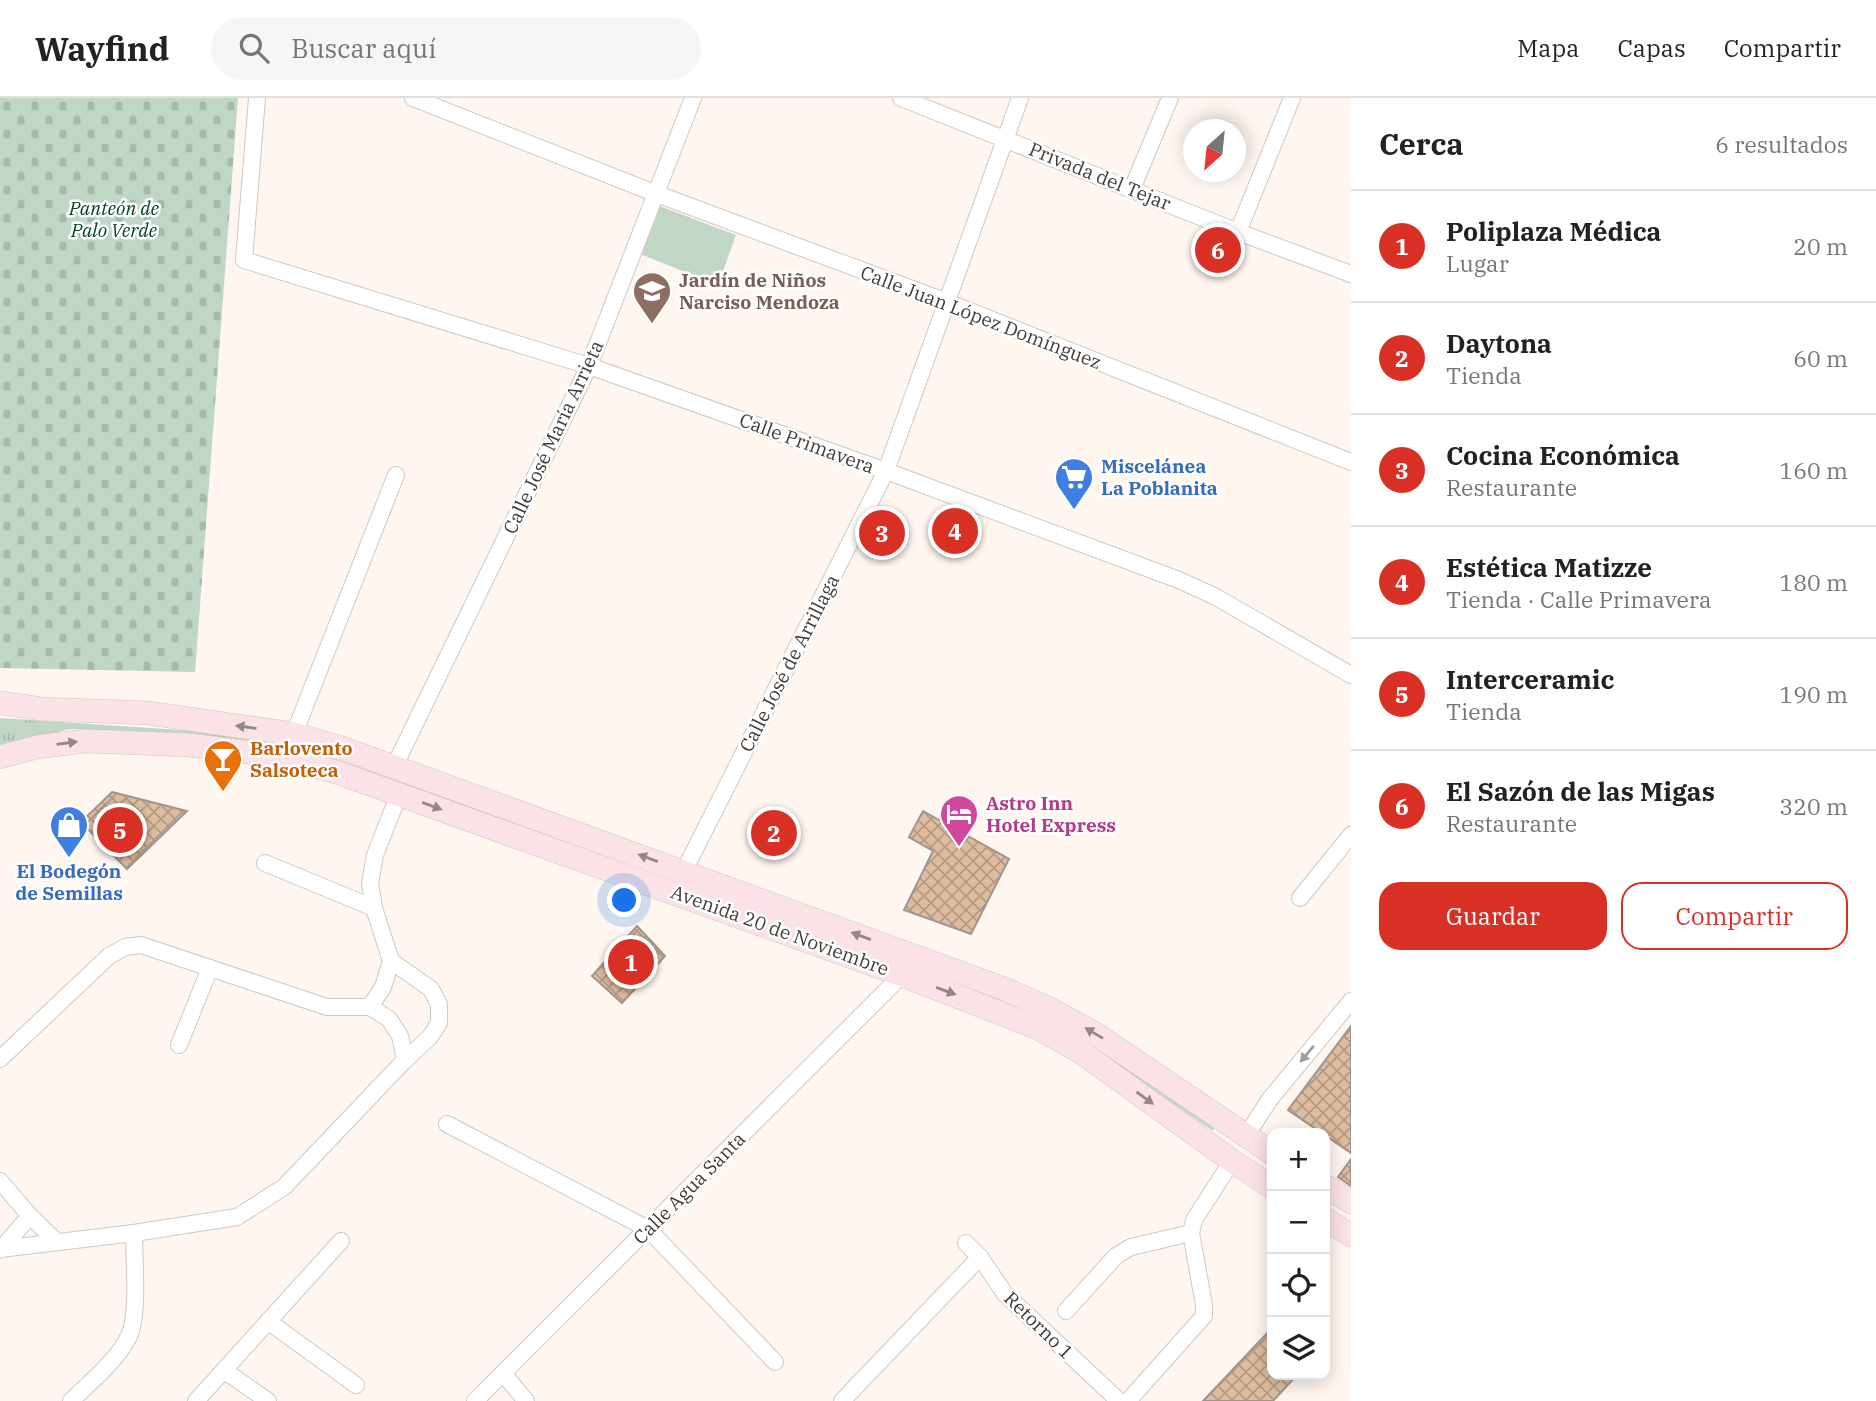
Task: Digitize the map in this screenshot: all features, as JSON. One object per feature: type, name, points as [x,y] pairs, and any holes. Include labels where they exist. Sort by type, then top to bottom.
[{"type":"main road","name":"Avenida 20 de Noviembre","points":[[0,703],[42,709],[148,713],[294,734],[342,748],[684,871],[1002,988],[1046,1007],[1094,1033],[1267,1150]]},
{"type":"main road","name":"Avenida 20 de Noviembre","points":[[0,757],[37,747],[85,741],[188,745],[279,756],[335,772],[902,975],[1038,1028],[1081,1052],[1267,1184]]},
{"type":"main road","points":[[1330,1189],[1351,1202]]},
{"type":"main road","points":[[1330,1222],[1351,1235]]},
{"type":"street","name":"Calle Primavera","points":[[257,98],[244,260],[589,366],[886,471],[1179,580],[1216,597],[1351,675]]},
{"type":"street","name":"Calle Juan López Domínguez","points":[[413,98],[657,194],[947,302],[1351,462]]},
{"type":"street","name":"Calle José María Arrieta","points":[[394,767],[589,366],[693,98]]},
{"type":"street","name":"Privada del Tejar","points":[[901,98],[1238,233],[1351,274]]},
{"type":"street","name":"Calle José de Arrillaga","points":[[684,871],[886,471],[1020,98]]},
{"type":"street","points":[[1132,189],[1170,98]]},
{"type":"street","points":[[1238,233],[1292,98]]},
{"type":"street","points":[[294,734],[396,475]]},
{"type":"street","points":[[370,1007],[383,987],[391,961],[374,908],[370,883],[375,855],[399,794]]},
{"type":"street","points":[[1300,898],[1351,835]]},
{"type":"street","points":[[265,863],[374,908]]},
{"type":"street","points":[[0,1059],[109,956],[125,947],[141,945],[327,1007],[370,1007],[389,1019],[400,1036],[405,1060]]},
{"type":"street","points":[[0,1250],[237,1217],[284,1187],[430,1037],[439,1023],[439,1004],[431,989],[391,961]]},
{"type":"street","points":[[179,1045],[210,968]]},
{"type":"street","name":"Calle Agua Santa","points":[[475,1401],[902,975]]},
{"type":"street","points":[[1246,1136],[1270,1099],[1351,1001]]},
{"type":"street","points":[[447,1124],[648,1229],[775,1362]]},
{"type":"street","points":[[1128,1401],[1204,1316],[1205,1306],[1191,1233],[1194,1220],[1232,1161]]},
{"type":"street","points":[[0,1181],[57,1242]]},
{"type":"street","points":[[0,1250],[30,1216]]},
{"type":"street","points":[[71,1401],[120,1351],[129,1336],[133,1321],[134,1233]]},
{"type":"street","points":[[1066,1311],[1116,1256],[1131,1247],[1191,1233]]},
{"type":"street","points":[[196,1401],[341,1241]]},
{"type":"street","name":"Retorno 1","points":[[966,1243],[980,1257],[1005,1294],[1119,1401]]},
{"type":"street","points":[[842,1401],[980,1257]]},
{"type":"street","points":[[269,1322],[356,1385]]},
{"type":"street","points":[[225,1371],[268,1401]]},
{"type":"street","points":[[503,1373],[526,1401]]},
{"type":"green space","name":"Panteón de Palo Verde","points":[[0,98],[238,98],[195,672],[0,668]]},
{"type":"green space","points":[[649,202],[736,235],[718,285],[630,250]]},
{"type":"green space","points":[[0,718],[195,731],[279,743],[327,756],[591,848],[1052,1017],[1217,1123],[1213,1131],[1087,1045],[1016,1006],[831,938],[279,747],[195,734],[70,729],[0,747]]},
{"type":"building","points":[[112,792],[187,811],[127,869],[81,822]]},
{"type":"building","points":[[923,811],[1009,859],[971,934],[904,910],[933,851],[909,837]]},
{"type":"building","points":[[637,926],[665,956],[622,1003],[592,976]]},
{"type":"building","points":[[1351,1026],[1351,1153],[1330,1139],[1330,1128],[1314,1128],[1288,1110]]},
{"type":"building","points":[[1351,1159],[1351,1186],[1338,1177]]},
{"type":"building","points":[[1267,1333],[1267,1380],[1292,1380],[1273,1401],[1203,1401]]},
{"type":"place","name":"El Sazón de las Migas","points":[[1218,250]]},
{"type":"place","name":"Jardín de Niños Narciso Mendoza","points":[[652,325]]},
{"type":"place","name":"Miscelánea La Poblanita","points":[[1074,511]]},
{"type":"place","name":"Estética Matizze","points":[[955,531]]},
{"type":"place","name":"Cocina Económica","points":[[882,533]]},
{"type":"place","name":"Barlovento Salsoteca","points":[[223,793]]},
{"type":"place","name":"Interceramic","points":[[120,830]]},
{"type":"place","name":"Daytona","points":[[774,833]]},
{"type":"place","name":"Astro Inn Hotel Express","points":[[959,848]]},
{"type":"place","name":"El Bodegón de Semillas","points":[[69,859]]},
{"type":"place","name":"Poliplaza Médica","points":[[631,962]]}]
